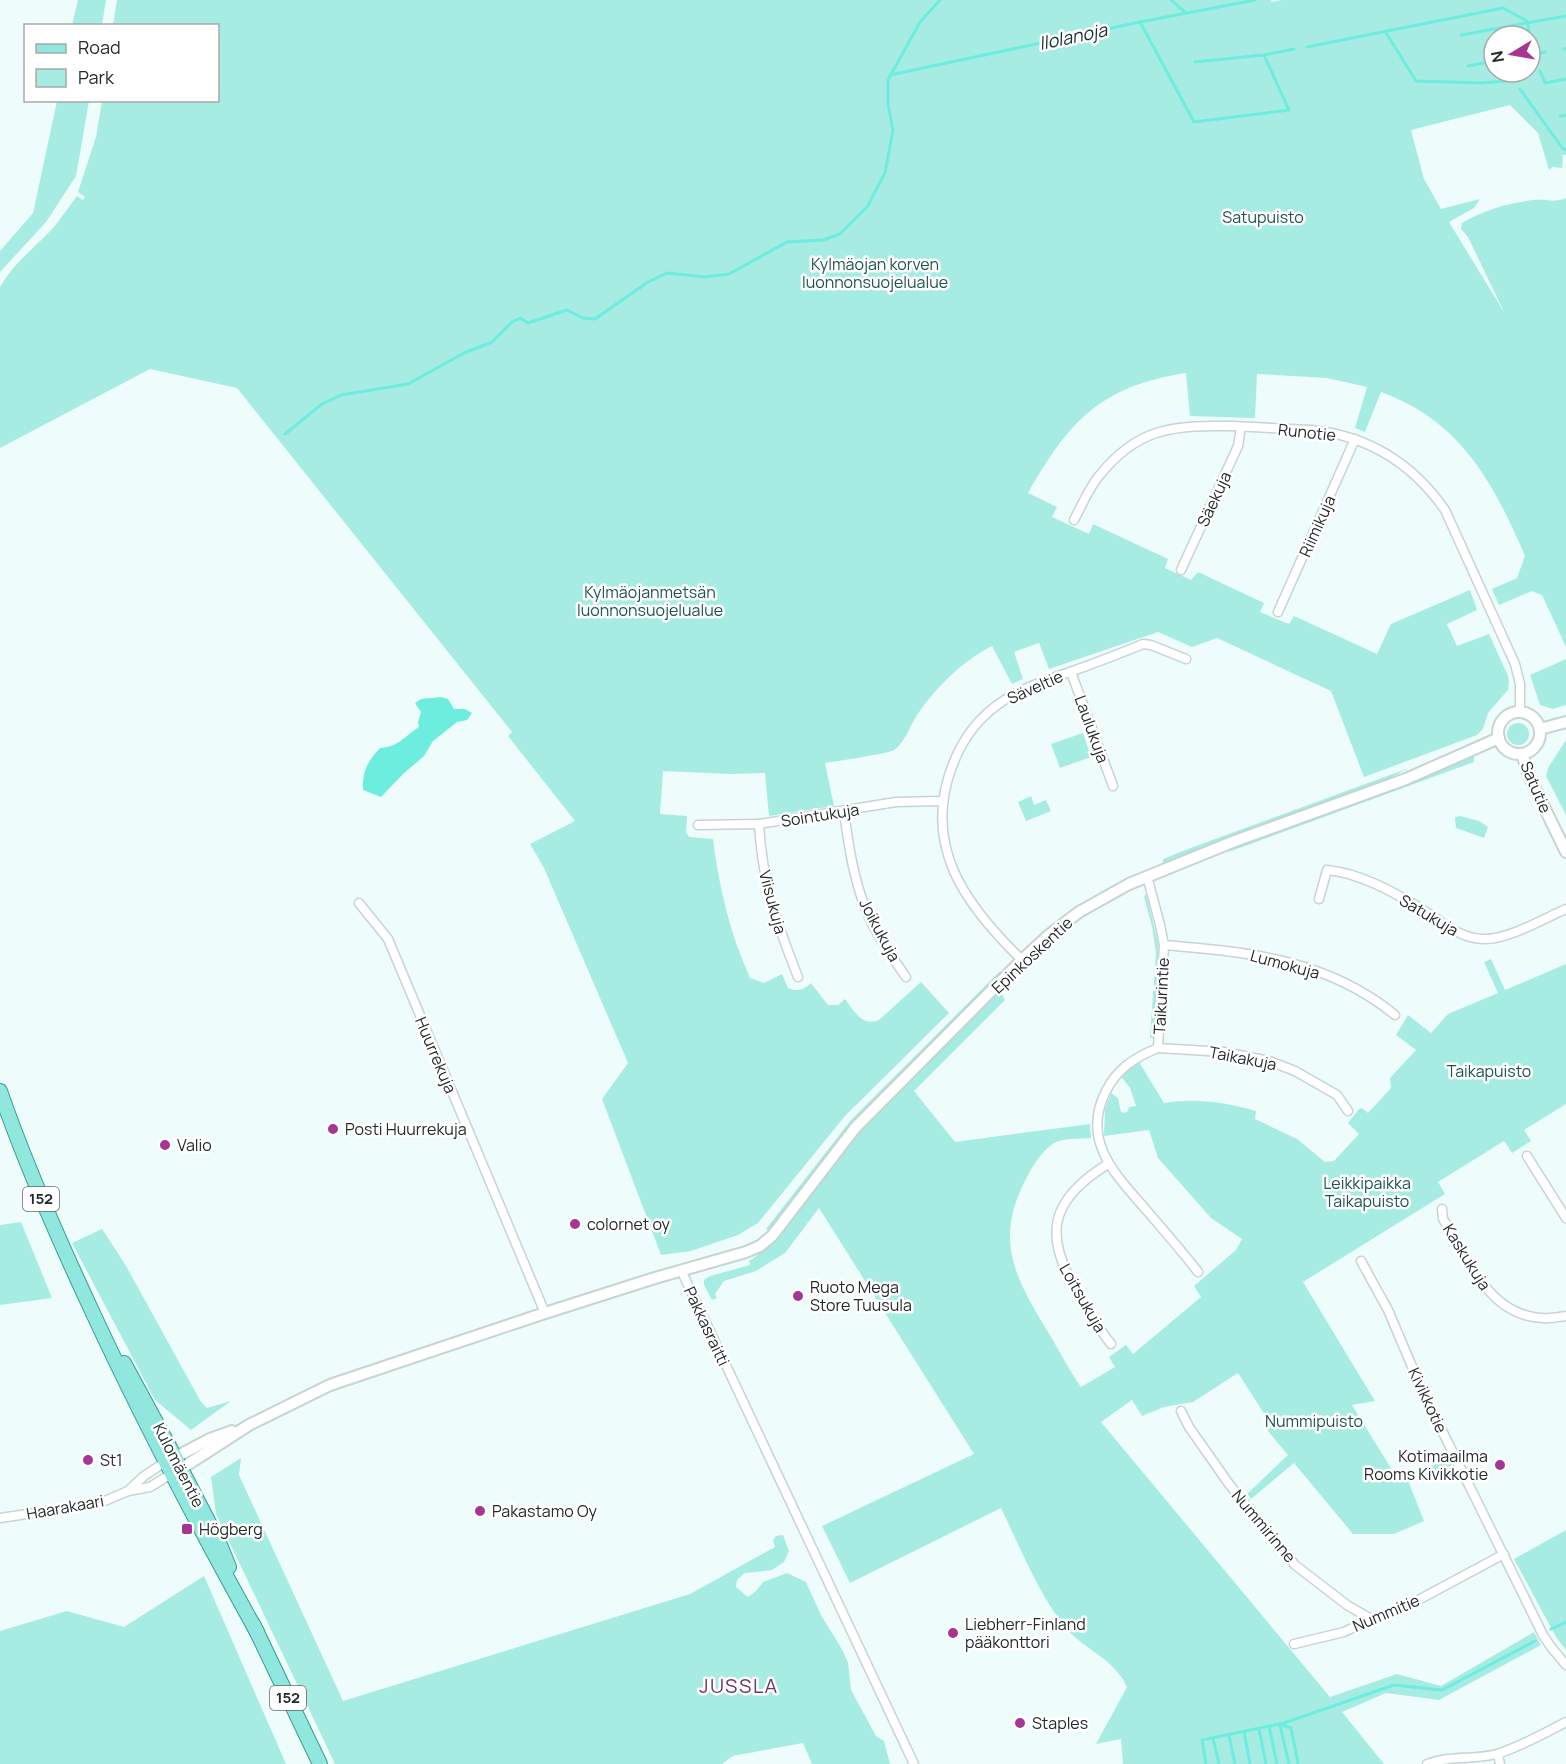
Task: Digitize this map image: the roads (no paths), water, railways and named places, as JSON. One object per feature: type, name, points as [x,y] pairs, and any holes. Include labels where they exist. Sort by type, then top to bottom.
[{"type":"main road","name":"Kulomäentie","points":[[0,1091],[39,1194],[131,1395],[218,1540],[257,1632],[320,1764]]},
{"type":"street","name":"Runotie","points":[[1074,520],[1097,478],[1115,459],[1131,445],[1149,435],[1179,426],[1322,431],[1355,439],[1396,459],[1422,481],[1444,510],[1517,669],[1520,684],[1520,712]]},
{"type":"street","name":"Säekuja","points":[[1181,570],[1238,446],[1241,427]]},
{"type":"street","name":"Riimikuja","points":[[1278,612],[1355,439]]},
{"type":"street","name":"Säveltie","points":[[1022,960],[971,903],[958,882],[944,846],[942,801],[945,783],[958,750],[979,721],[995,706],[1014,694],[1143,644],[1186,658]]},
{"type":"street","name":"Laulukuja","points":[[1071,672],[1113,786]]},
{"type":"street","points":[[1520,712],[1528,714],[1536,721],[1540,729],[1539,741],[1535,747],[1522,754],[1507,750],[1499,738],[1498,730],[1501,723],[1513,713],[1520,712]]},
{"type":"street","points":[[1540,729],[1566,722]]},
{"type":"street","name":"Epinkoskentie","points":[[681,1270],[746,1252],[767,1240],[855,1128],[1022,960],[1079,912],[1147,876],[1235,841],[1406,779],[1499,738]]},
{"type":"street","name":"Satutie","points":[[1522,754],[1530,778],[1566,852]]},
{"type":"street","name":"Sointukuja","points":[[698,825],[759,824],[896,802],[942,801]]},
{"type":"street","name":"Joikukuja","points":[[844,812],[853,868],[862,901],[875,928],[906,976]]},
{"type":"street","name":"Viisukuja","points":[[759,824],[769,896],[798,977]]},
{"type":"street","name":"Satukuja","points":[[1319,899],[1327,870],[1342,872],[1382,887],[1418,906],[1458,933],[1473,939],[1496,938],[1566,909]]},
{"type":"street","name":"Taikurintie","points":[[1147,876],[1164,945],[1158,1048],[1133,1060],[1114,1078],[1102,1100],[1098,1130],[1102,1152],[1116,1176],[1198,1272]]},
{"type":"street","name":"Huurrekuja","points":[[359,903],[388,939],[545,1313]]},
{"type":"street","name":"Lumokuja","points":[[1164,945],[1234,951],[1298,964],[1352,986],[1380,1002],[1395,1015]]},
{"type":"street","name":"Taikakuja","points":[[1158,1048],[1221,1052],[1269,1061],[1295,1071],[1337,1095],[1348,1110]]},
{"type":"street","points":[[1527,1156],[1566,1218]]},
{"type":"street","name":"Loitsukuja","points":[[1108,1164],[1087,1178],[1072,1192],[1057,1227],[1057,1247],[1067,1275],[1111,1344]]},
{"type":"street","name":"Kaskukuja","points":[[1442,1209],[1443,1219],[1478,1278],[1498,1302],[1513,1311],[1534,1317],[1566,1316]]},
{"type":"street","name":"Kivikkotie","points":[[1361,1261],[1388,1310],[1422,1390],[1543,1635],[1566,1665]]},
{"type":"street","name":"Pakkasraitti","points":[[173,1465],[330,1385],[681,1270],[915,1764]]},
{"type":"street","name":"Nummirinne","points":[[1181,1411],[1189,1427],[1229,1484],[1295,1565],[1345,1603],[1371,1619]]},
{"type":"street","name":"Haarakaari","points":[[129,1491],[144,1476],[173,1465]]},
{"type":"street","name":"Haarakaari","points":[[0,1518],[100,1503],[129,1491],[150,1486],[173,1465]]},
{"type":"street","name":"Nummitie","points":[[1294,1644],[1344,1632],[1371,1619],[1396,1612],[1504,1554]]},
{"type":"street","points":[[1427,1764],[1441,1759],[1498,1754],[1566,1722]]},
{"type":"street","points":[[1498,1754],[1500,1764]]},
{"type":"waterway","points":[[285,434],[322,404],[341,395],[408,384],[464,353],[492,342],[512,322],[520,318],[528,323],[567,310],[583,318],[595,319],[648,282],[667,273],[705,277],[729,274],[787,242],[823,240],[840,234],[867,207],[885,173],[893,130],[888,104],[888,80],[920,22],[940,0]]},
{"type":"waterway","points":[[1171,0],[1186,13]]},
{"type":"waterway","name":"Ilolanoja","points":[[890,75],[1255,0]]},
{"type":"waterway","points":[[1307,47],[1503,8],[1527,21],[1528,24]]},
{"type":"waterway","points":[[1461,35],[1566,16]]},
{"type":"waterway","points":[[1140,22],[1194,122],[1289,110],[1264,55]]},
{"type":"waterway","points":[[1385,31],[1416,81],[1482,83]]},
{"type":"waterway","points":[[1195,62],[1264,55],[1294,49]]},
{"type":"waterway","points":[[1468,66],[1482,63]]},
{"type":"waterway","points":[[1542,76],[1545,83],[1566,79]]},
{"type":"waterway","points":[[1520,89],[1563,149],[1566,149]]},
{"type":"waterway","points":[[1560,116],[1566,115]]},
{"type":"waterway","points":[[1551,1629],[1566,1622]]},
{"type":"waterway","points":[[1206,1764],[1202,1740],[1284,1723],[1394,1685],[1442,1690],[1535,1641]]},
{"type":"waterway","points":[[1280,1725],[1289,1764]]},
{"type":"waterway","points":[[1282,1725],[1291,1728],[1298,1763]]},
{"type":"waterway","points":[[1269,1726],[1277,1764]]},
{"type":"waterway","points":[[1259,1729],[1266,1764]]},
{"type":"waterway","points":[[1244,1732],[1250,1764]]},
{"type":"waterway","points":[[1229,1735],[1235,1764]]},
{"type":"waterway","points":[[1213,1738],[1219,1764]]},
{"type":"place","name":"Posti Huurrekuja","points":[[333,1129]]},
{"type":"place","name":"Valio","points":[[165,1145]]},
{"type":"place","name":"colornet oy","points":[[575,1224]]},
{"type":"place","name":"Ruoto Mega Store Tuusula","points":[[798,1296]]},
{"type":"place","name":"St1","points":[[88,1460]]},
{"type":"place","name":"Kotimaailma Rooms Kivikkotie","points":[[1500,1465]]},
{"type":"place","name":"Pakastamo Oy","points":[[480,1511]]},
{"type":"place","name":"Högberg","points":[[187,1529]]},
{"type":"place","name":"Liebherr-Finland pääkonttori","points":[[953,1633]]},
{"type":"place","name":"Staples","points":[[1020,1723]]},
{"type":"district","name":"JUSSLA","points":[[739,1686]]},
{"type":"park label","name":"Satupuisto","points":[[1263,217]]},
{"type":"park label","name":"Kylmäojan korven luonnonsuojelualue","points":[[875,273]]},
{"type":"park label","name":"Kylmäojanmetsän luonnonsuojelualue","points":[[650,601]]},
{"type":"park label","name":"Taikapuisto","points":[[1489,1071]]},
{"type":"park label","name":"Leikkipaikka Taikapuisto","points":[[1367,1192]]},
{"type":"park label","name":"Nummipuisto","points":[[1314,1421]]}]
